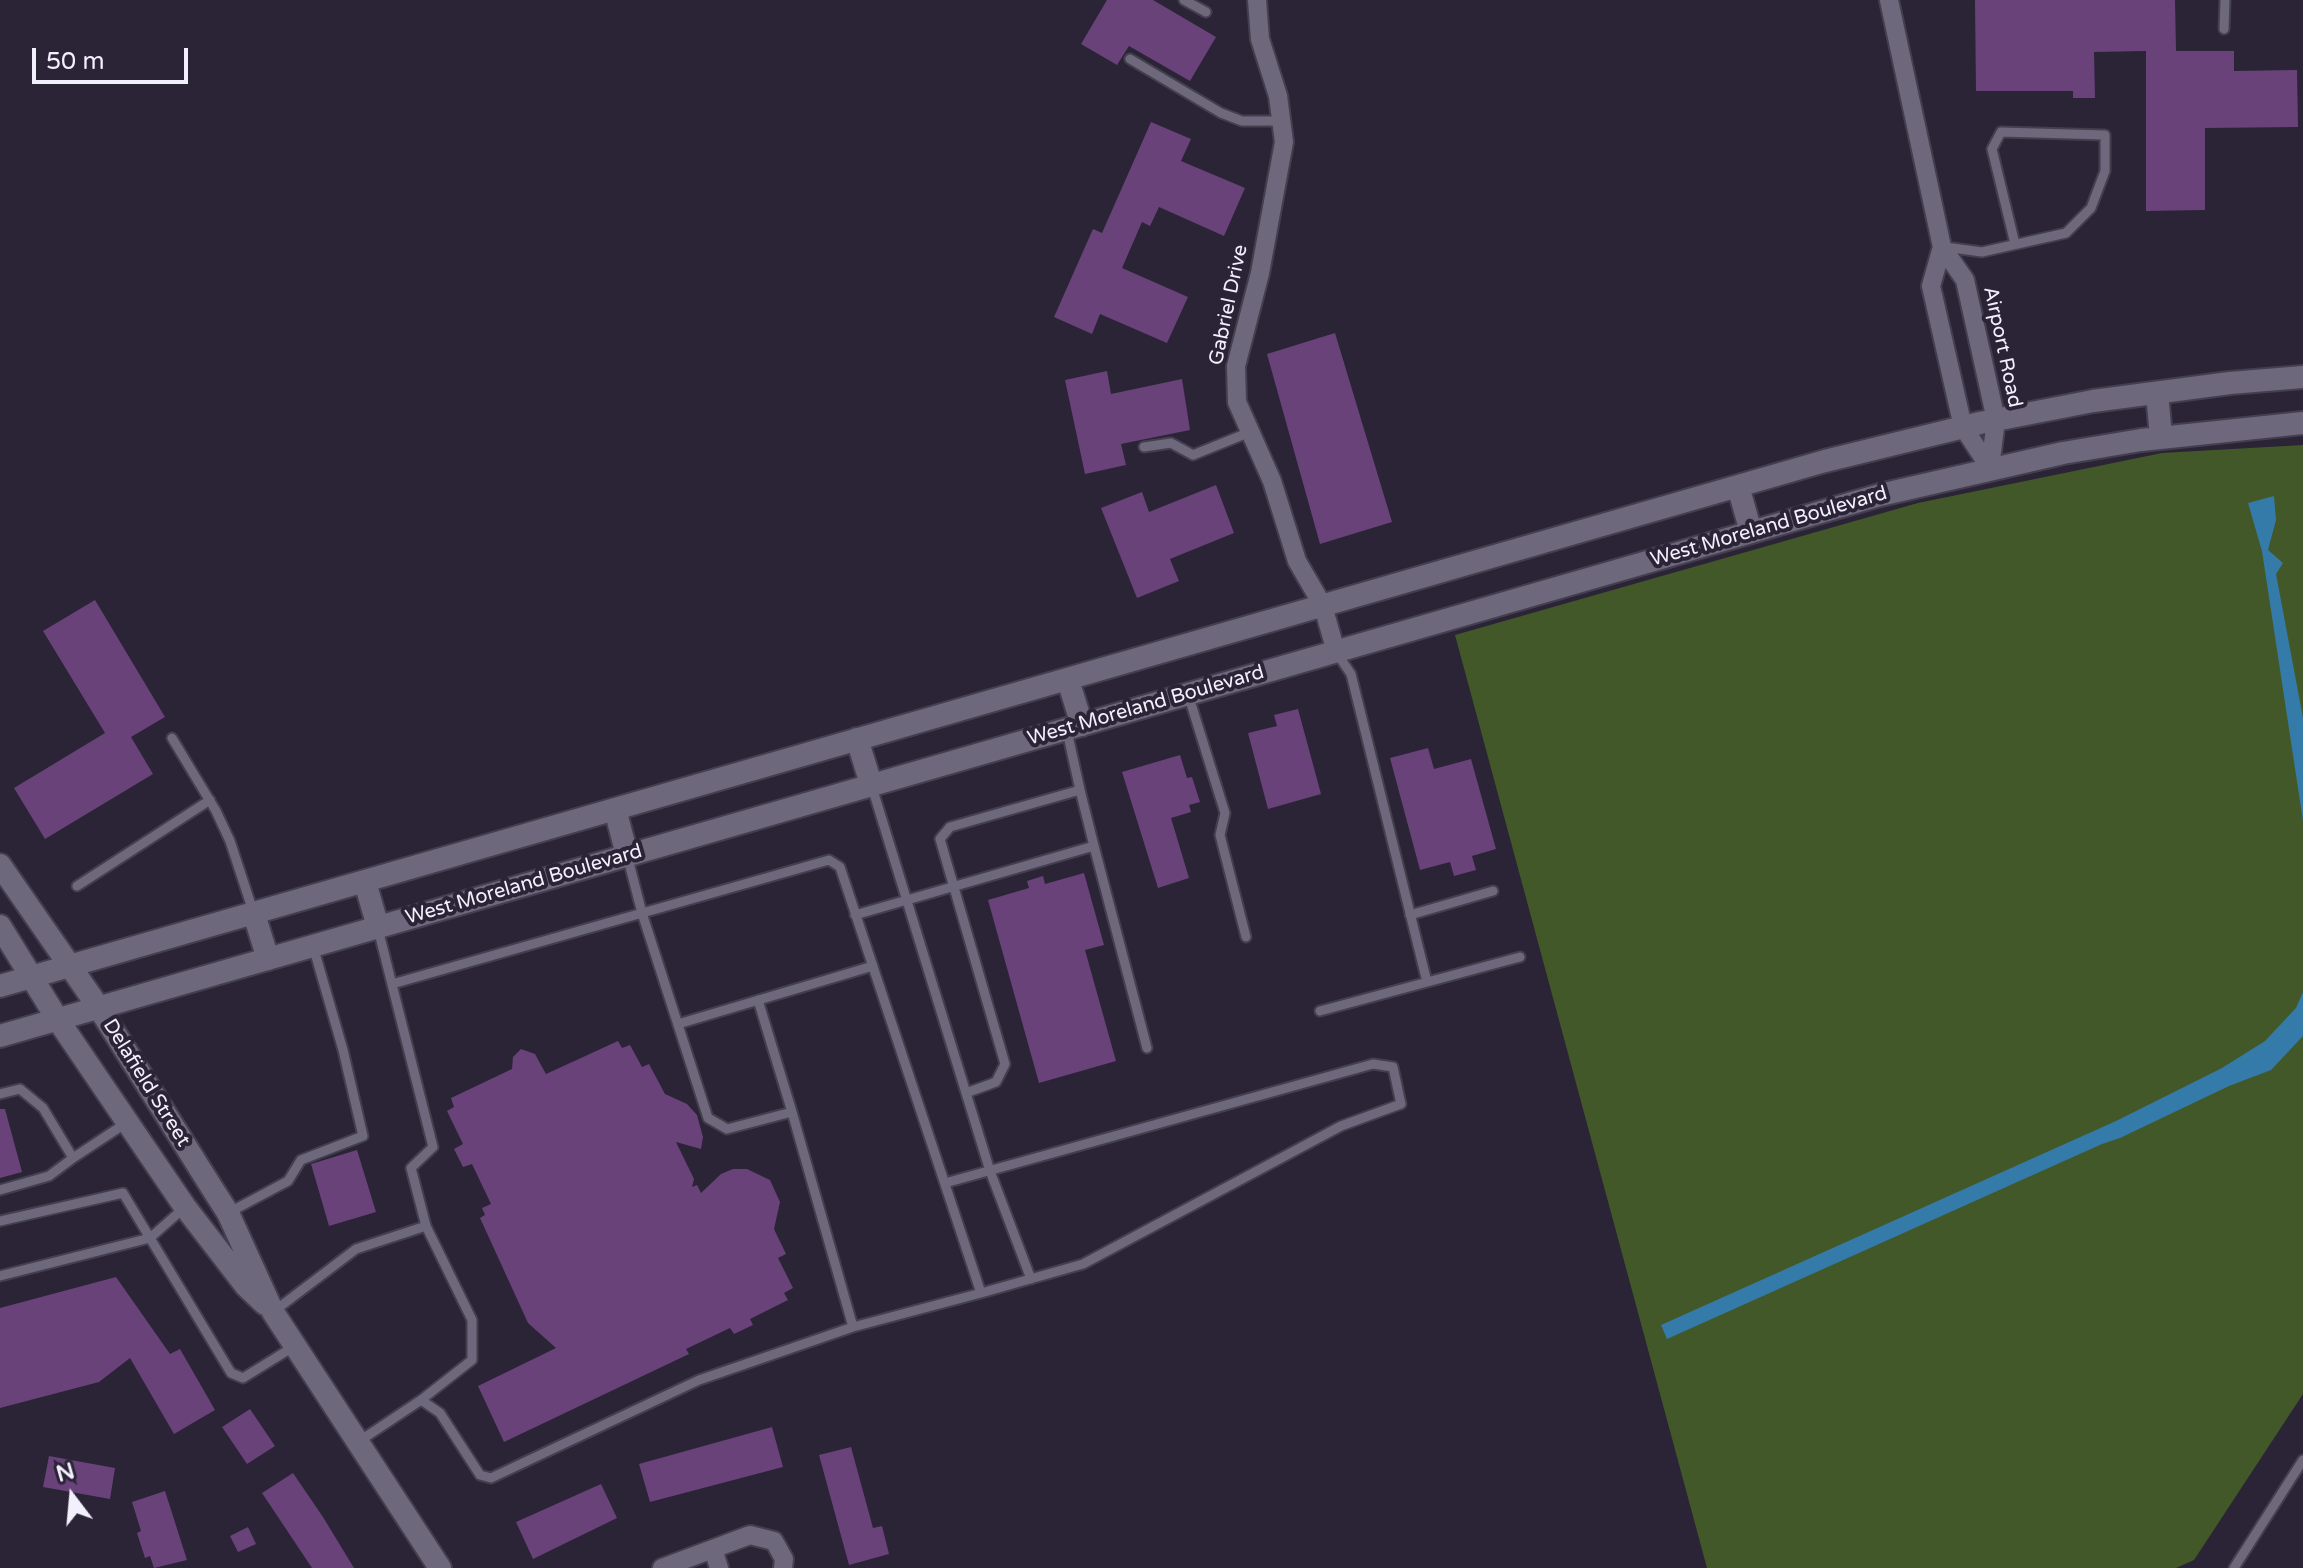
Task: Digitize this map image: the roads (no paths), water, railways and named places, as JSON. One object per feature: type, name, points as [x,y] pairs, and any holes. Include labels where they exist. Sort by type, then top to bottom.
[{"type":"street","name":"Gabriel Drive","points":[[1257,0],[1260,39],[1278,96],[1284,142],[1260,273],[1236,366],[1237,402],[1272,481],[1297,561],[1323,606],[1336,652]]},
{"type":"street","name":"Airport Road","points":[[1889,0],[1942,247],[1965,280],[1996,420],[1990,468]]},
{"type":"street","name":"Airport Road","points":[[1942,247],[1931,286],[1963,427],[1990,468]]},
{"type":"street","points":[[0,986],[1825,461],[1963,427],[2093,401],[2303,377]]},
{"type":"street","points":[[2157,393],[2161,437]]},
{"type":"street","name":"West Moreland Boulevard","points":[[0,1036],[1880,495],[2063,453],[2161,437],[2303,423]]},
{"type":"street","points":[[1738,486],[1751,532]]},
{"type":"street","points":[[1068,680],[1074,727]]},
{"type":"street","points":[[857,739],[871,784]]},
{"type":"street","points":[[615,809],[627,855]]},
{"type":"street","name":"Delafield Street","points":[[0,866],[99,1008],[228,1213],[273,1312],[440,1568]]},
{"type":"street","points":[[365,882],[378,927]]},
{"type":"street","points":[[254,914],[268,959]]},
{"type":"street","name":"Delafield Street","points":[[0,926],[58,1020],[185,1207],[246,1286],[273,1312]]},
{"type":"street","points":[[127,1122],[157,1100]]},
{"type":"street","points":[[185,1207],[212,1188]]},
{"type":"street","points":[[662,1568],[750,1535],[774,1541],[784,1559],[783,1568]]},
{"type":"street","points":[[713,1549],[719,1568]]},
{"type":"lane","points":[[1184,0],[1206,12]]},
{"type":"lane","points":[[2224,29],[2225,0]]},
{"type":"lane","points":[[1130,59],[1221,113],[1242,121],[1281,121]]},
{"type":"lane","points":[[1942,247],[1982,252],[2066,233],[2091,208],[2105,171],[2105,135],[2001,132],[1992,149],[2015,244]]},
{"type":"lane","points":[[1144,447],[1171,443],[1193,455],[1250,432]]},
{"type":"lane","points":[[1336,652],[1351,674],[1427,982]]},
{"type":"lane","points":[[1188,694],[1225,813],[1220,835],[1246,937]]},
{"type":"lane","points":[[1074,727],[1080,790],[1147,1048]]},
{"type":"lane","points":[[172,738],[210,800],[230,841],[254,914]]},
{"type":"lane","points":[[871,784],[990,1171],[1031,1279]]},
{"type":"lane","points":[[966,1093],[996,1082],[1005,1064],[940,839],[950,827],[1080,790]]},
{"type":"lane","points":[[77,886],[210,800]]},
{"type":"lane","points":[[855,915],[1094,846]]},
{"type":"lane","points":[[627,855],[642,913],[708,1118],[727,1129],[792,1112]]},
{"type":"lane","points":[[392,984],[829,860],[840,867],[981,1293]]},
{"type":"lane","points":[[1410,915],[1493,891]]},
{"type":"lane","points":[[358,1442],[421,1400],[472,1360],[472,1320],[426,1226],[411,1168],[433,1147],[378,927]]},
{"type":"lane","points":[[228,1213],[288,1181],[301,1160],[363,1136],[343,1050],[313,946]]},
{"type":"lane","points":[[1320,1011],[1520,957]]},
{"type":"lane","points":[[678,1024],[873,966]]},
{"type":"lane","points":[[758,1000],[853,1327]]},
{"type":"lane","points":[[421,1400],[440,1413],[480,1475],[491,1478],[699,1380],[853,1327],[1083,1264],[1341,1126],[1401,1104],[1393,1067],[1373,1064],[945,1183]]},
{"type":"lane","points":[[0,1094],[20,1089],[43,1108],[73,1158]]},
{"type":"lane","points":[[0,1190],[49,1176],[127,1122]]},
{"type":"lane","points":[[0,1221],[123,1193],[231,1373],[243,1378],[295,1346]]},
{"type":"lane","points":[[0,1276],[150,1238],[185,1207]]},
{"type":"lane","points":[[273,1312],[356,1249],[426,1226]]},
{"type":"lane","points":[[2234,1568],[2303,1460]]},
{"type":"water","points":[[2274,496],[2276,520],[2268,550],[2283,563],[2276,574],[2303,718],[2303,821],[2262,551],[2248,503]]},
{"type":"water","points":[[2303,992],[2303,1036],[2271,1070],[2229,1086],[2120,1138],[1667,1339],[1661,1325],[2116,1121],[2222,1068],[2265,1041],[2296,1008]]}]
